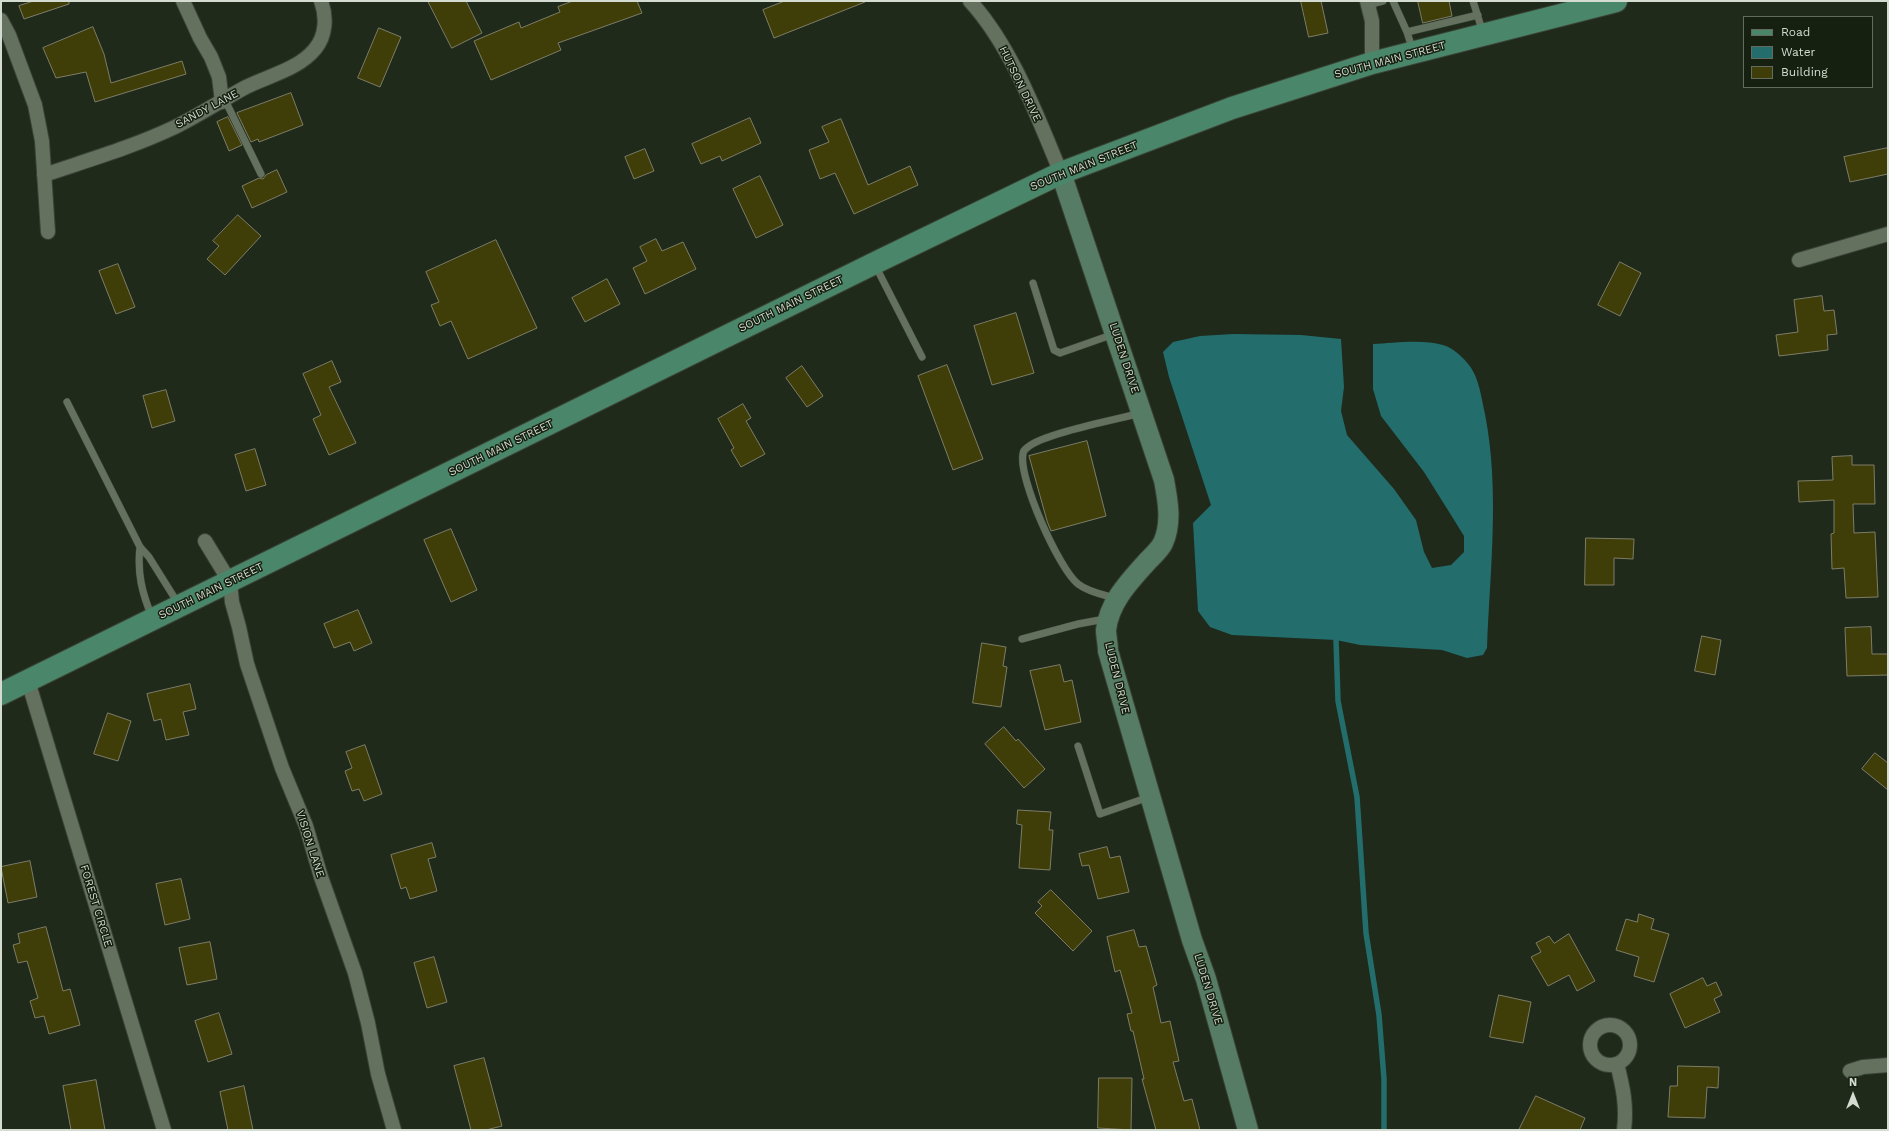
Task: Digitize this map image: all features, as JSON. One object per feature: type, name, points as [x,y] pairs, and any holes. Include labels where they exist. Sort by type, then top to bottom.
[{"type":"main road","name":"SOUTH MAIN STREET","points":[[1,694],[874,263],[1061,173],[1232,108],[1372,63],[1616,1]]},
{"type":"street","points":[[183,1],[200,38],[211,57],[224,101]]},
{"type":"street","name":"SANDY LANE","points":[[44,175],[149,138],[224,101],[246,87],[293,65],[314,51],[321,41],[325,29],[321,1]]},
{"type":"street","name":"HUTSON DRIVE","points":[[970,1],[992,28],[1028,93],[1061,173]]},
{"type":"street","points":[[1367,3],[1372,21],[1372,63]]},
{"type":"street","points":[[1,20],[9,35],[35,105],[42,141],[48,232]]},
{"type":"street","name":"LUDEN DRIVE","points":[[1061,173],[1142,412],[1164,480],[1168,503],[1168,525],[1162,544],[1129,582],[1117,599],[1106,630],[1108,651],[1192,940],[1206,979],[1248,1130]]},
{"type":"street","points":[[1799,260],[1888,234]]},
{"type":"street","name":"VISION LANE","points":[[205,542],[230,582],[232,602],[239,627],[246,664],[282,768],[306,826],[324,884],[355,973],[368,1023],[378,1074],[394,1130]]},
{"type":"street","name":"FOREST CIRCLE","points":[[28,681],[164,1130]]},
{"type":"street","points":[[1617,1064],[1624,1090],[1626,1113],[1624,1130]]},
{"type":"street","points":[[1850,1071],[1863,1067],[1888,1065]]},
{"type":"lane","points":[[1367,3],[1383,1]]},
{"type":"lane","points":[[1393,1],[1407,32],[1413,53]]},
{"type":"lane","points":[[1474,1],[1483,35]]},
{"type":"lane","points":[[1407,32],[1478,15]]},
{"type":"lane","points":[[224,101],[262,174]]},
{"type":"lane","points":[[874,263],[922,357]]},
{"type":"lane","points":[[1033,283],[1054,350],[1060,353],[1116,333]]},
{"type":"lane","points":[[67,402],[140,547],[149,557],[180,606]]},
{"type":"lane","points":[[1117,599],[1079,585],[1069,575],[1045,531],[1032,497],[1022,463],[1022,453],[1028,446],[1044,438],[1142,412]]},
{"type":"lane","points":[[140,547],[138,563],[140,581],[143,596],[153,620]]},
{"type":"lane","points":[[1022,639],[1078,624],[1110,619]]},
{"type":"lane","points":[[1078,746],[1100,814],[1151,796]]},
{"type":"water","points":[[1233,334],[1301,335],[1341,339],[1344,387],[1341,411],[1347,435],[1394,489],[1416,520],[1424,552],[1432,568],[1451,565],[1464,552],[1464,536],[1424,472],[1381,416],[1373,389],[1373,344],[1408,342],[1435,343],[1452,349],[1469,364],[1481,393],[1490,443],[1492,472],[1492,560],[1487,648],[1483,655],[1467,658],[1442,650],[1360,645],[1336,640],[1232,635],[1210,627],[1198,611],[1193,523],[1211,505],[1169,377],[1163,352],[1173,342],[1200,336]]},
{"type":"building","points":[[34,1],[69,1],[69,4],[24,19],[19,6]]},
{"type":"building","points":[[428,1],[466,1],[482,33],[452,48]]},
{"type":"building","points":[[573,1],[637,1],[642,13],[558,43],[561,50],[491,80],[474,41],[519,22],[521,28],[560,12],[558,7]]},
{"type":"building","points":[[785,1],[865,2],[774,38],[763,10]]},
{"type":"building","points":[[1301,1],[1321,1],[1328,33],[1309,37]]},
{"type":"building","points":[[1418,1],[1449,1],[1452,16],[1423,23]]},
{"type":"building","points":[[93,27],[104,54],[111,83],[182,61],[186,74],[95,102],[86,72],[56,78],[43,48]]},
{"type":"building","points":[[379,28],[401,37],[380,87],[358,78]]},
{"type":"building","points":[[291,93],[303,125],[259,142],[258,139],[251,142],[237,113]]},
{"type":"building","points":[[228,117],[242,145],[229,151],[217,122]]},
{"type":"building","points":[[750,118],[761,143],[722,161],[720,156],[701,164],[692,144]]},
{"type":"building","points":[[841,119],[868,185],[910,166],[918,185],[854,214],[835,173],[820,179],[809,150],[829,142],[822,127]]},
{"type":"building","points":[[1888,148],[1888,174],[1850,182],[1844,157]]},
{"type":"building","points":[[645,149],[654,171],[634,179],[625,157]]},
{"type":"building","points":[[277,170],[287,192],[252,208],[242,186],[259,178],[263,179],[266,175]]},
{"type":"building","points":[[760,176],[783,225],[756,238],[733,189]]},
{"type":"building","points":[[238,215],[261,236],[225,275],[207,259],[219,246],[213,241]]},
{"type":"building","points":[[656,239],[662,251],[683,242],[696,269],[645,294],[633,268],[647,261],[640,247]]},
{"type":"building","points":[[496,240],[537,328],[468,359],[451,321],[440,326],[431,305],[439,302],[426,272]]},
{"type":"building","points":[[1620,262],[1641,273],[1620,316],[1598,305]]},
{"type":"building","points":[[118,264],[135,307],[116,314],[99,271]]},
{"type":"building","points":[[607,279],[620,304],[585,322],[572,298]]},
{"type":"building","points":[[1822,296],[1824,311],[1834,310],[1837,334],[1827,335],[1828,350],[1779,356],[1776,335],[1798,332],[1794,300]]},
{"type":"building","points":[[1016,313],[1034,373],[992,385],[974,326]]},
{"type":"building","points":[[332,361],[341,382],[329,387],[356,443],[329,455],[313,419],[321,415],[303,374]]},
{"type":"building","points":[[947,365],[983,459],[953,470],[918,376]]},
{"type":"building","points":[[802,366],[823,396],[807,407],[786,378]]},
{"type":"building","points":[[166,390],[175,421],[152,428],[143,396]]},
{"type":"building","points":[[743,404],[751,418],[746,421],[765,454],[741,467],[731,450],[734,448],[718,419]]},
{"type":"building","points":[[1087,441],[1106,516],[1051,531],[1029,456]]},
{"type":"building","points":[[255,449],[266,485],[246,491],[235,455]]},
{"type":"building","points":[[1852,456],[1852,465],[1874,465],[1875,504],[1853,504],[1854,533],[1875,532],[1878,597],[1846,598],[1844,568],[1832,569],[1831,534],[1834,533],[1834,500],[1799,502],[1798,481],[1833,480],[1832,457]]},
{"type":"building","points":[[451,529],[477,590],[451,602],[424,540]]},
{"type":"building","points":[[1586,538],[1634,539],[1633,559],[1614,558],[1614,585],[1585,585]]},
{"type":"building","points":[[358,610],[372,643],[354,651],[350,642],[334,648],[324,624]]},
{"type":"building","points":[[1871,627],[1872,654],[1888,654],[1888,675],[1847,676],[1845,628]]},
{"type":"building","points":[[1702,636],[1721,640],[1715,675],[1695,671]]},
{"type":"building","points":[[982,643],[1006,647],[1003,666],[1007,667],[1001,707],[973,703]]},
{"type":"building","points":[[1060,665],[1064,682],[1072,680],[1081,722],[1045,730],[1030,671]]},
{"type":"building","points":[[190,684],[196,709],[183,712],[189,735],[166,740],[161,719],[154,721],[147,694]]},
{"type":"building","points":[[108,713],[131,721],[118,761],[94,754]]},
{"type":"building","points":[[1004,727],[1016,741],[1018,739],[1045,769],[1024,788],[985,744]]},
{"type":"building","points":[[365,745],[382,794],[364,801],[359,789],[352,791],[345,771],[352,768],[346,752]]},
{"type":"building","points":[[1875,753],[1888,763],[1888,790],[1862,769]]},
{"type":"building","points":[[1018,810],[1051,812],[1049,830],[1053,830],[1050,870],[1019,868],[1022,825],[1017,824]]},
{"type":"building","points":[[432,843],[436,857],[428,859],[437,891],[410,899],[406,887],[401,889],[391,855]]},
{"type":"building","points":[[1107,847],[1110,858],[1120,856],[1129,892],[1098,899],[1089,865],[1082,866],[1079,854]]},
{"type":"building","points":[[30,861],[37,897],[8,903],[1,867]]},
{"type":"building","points":[[181,879],[190,919],[165,925],[156,884]]},
{"type":"building","points":[[1051,890],[1092,931],[1073,951],[1035,913],[1042,906],[1038,902]]},
{"type":"building","points":[[1639,914],[1654,919],[1651,929],[1669,934],[1654,982],[1634,976],[1639,957],[1616,950],[1626,919],[1637,922]]},
{"type":"building","points":[[46,927],[63,991],[70,989],[80,1025],[49,1034],[44,1016],[35,1018],[30,1001],[38,998],[27,961],[18,963],[13,945],[20,943],[18,934]]},
{"type":"building","points":[[1134,930],[1139,947],[1146,946],[1157,985],[1153,987],[1161,1023],[1170,1021],[1179,1061],[1173,1062],[1184,1101],[1192,1099],[1200,1130],[1156,1130],[1142,1079],[1144,1079],[1133,1031],[1131,1031],[1127,1014],[1132,1013],[1120,970],[1115,972],[1107,937]]},
{"type":"building","points":[[1569,934],[1595,981],[1577,991],[1569,975],[1548,986],[1531,957],[1541,952],[1536,943],[1549,936],[1554,943]]},
{"type":"building","points":[[210,942],[217,979],[187,985],[179,948]]},
{"type":"building","points":[[434,957],[447,1002],[427,1008],[414,963]]},
{"type":"building","points":[[1703,978],[1707,986],[1716,982],[1722,995],[1714,999],[1720,1012],[1685,1028],[1670,994]]},
{"type":"building","points":[[1499,995],[1531,1002],[1523,1043],[1490,1037]]},
{"type":"building","points":[[219,1013],[232,1054],[208,1062],[195,1021]]},
{"type":"building","points":[[484,1058],[502,1126],[486,1130],[471,1130],[454,1066]]},
{"type":"building","points":[[1678,1066],[1719,1067],[1718,1088],[1707,1087],[1705,1118],[1668,1117],[1670,1086],[1677,1086]]},
{"type":"building","points":[[1099,1078],[1132,1078],[1131,1130],[1098,1128]]},
{"type":"building","points":[[96,1080],[105,1130],[71,1130],[63,1086]]},
{"type":"building","points":[[244,1086],[253,1130],[228,1130],[220,1092]]},
{"type":"building","points":[[1536,1096],[1585,1118],[1580,1130],[1519,1130]]},
{"type":"waterway","points":[[1336,640],[1338,701],[1357,797],[1366,933],[1379,1015],[1384,1079],[1384,1130]]}]
